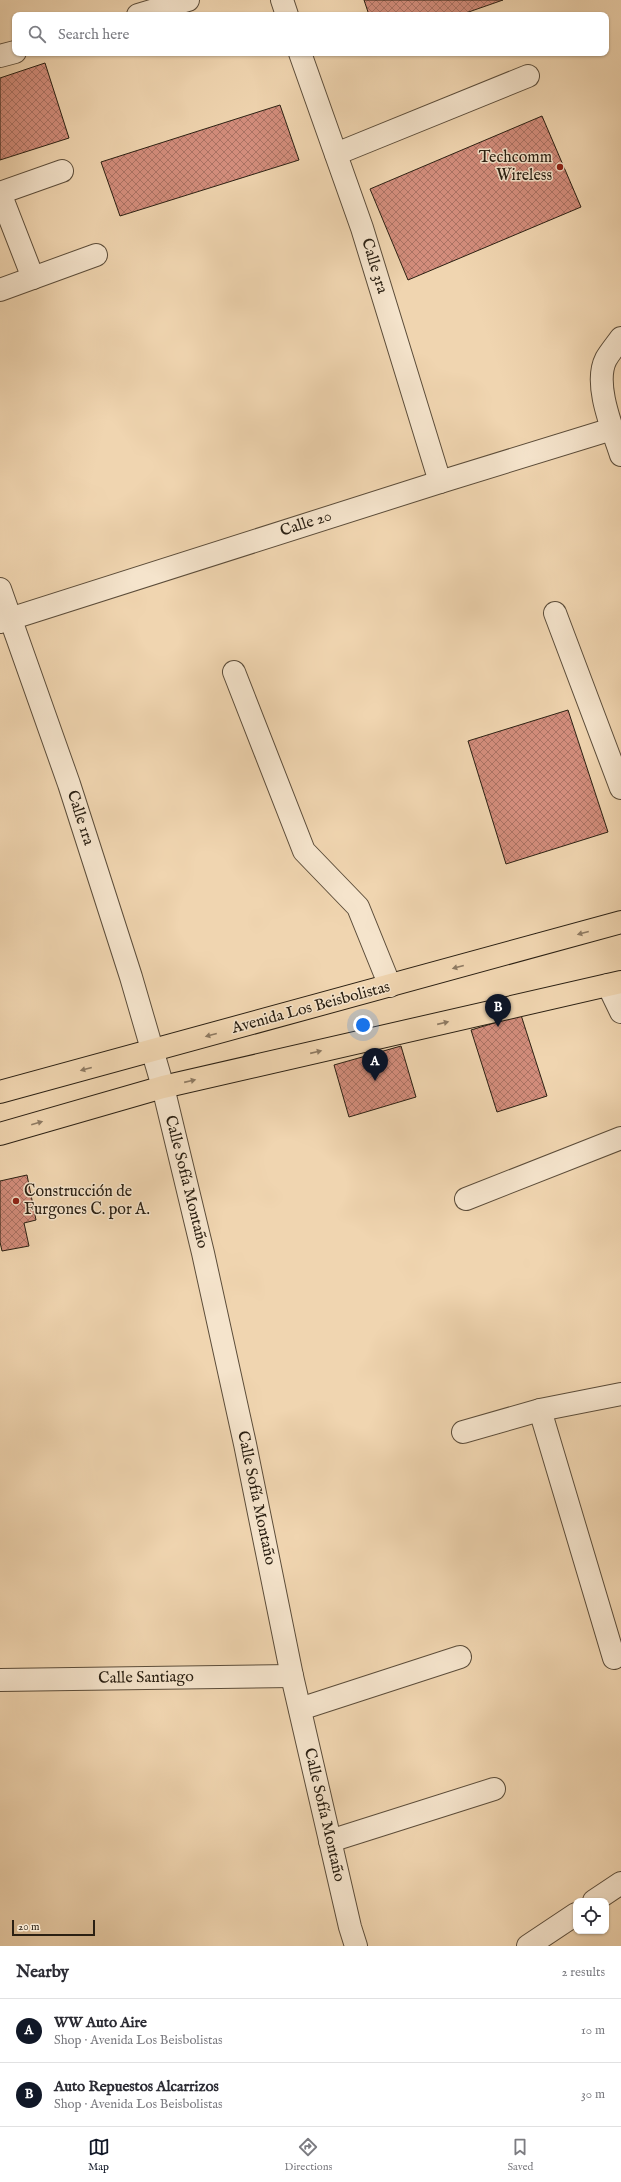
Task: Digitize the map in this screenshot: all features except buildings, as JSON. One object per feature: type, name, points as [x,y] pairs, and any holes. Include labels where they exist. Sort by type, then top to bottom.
[{"type":"main road","name":"Avenida Los Beisbolistas","points":[[0,1092],[621,922]]},
{"type":"main road","points":[[0,1134],[163,1087],[615,983]]},
{"type":"street","points":[[148,12],[188,0]]},
{"type":"street","points":[[282,0],[286,12]]},
{"type":"street","points":[[0,56],[12,53]]},
{"type":"street","name":"Calle 3ra","points":[[301,56],[362,228],[440,482]]},
{"type":"street","points":[[336,154],[528,76]]},
{"type":"street","points":[[33,278],[0,193],[62,171]]},
{"type":"street","points":[[0,290],[96,256]]},
{"type":"street","points":[[621,338],[606,360],[602,374],[601,387],[612,429],[621,455]]},
{"type":"street","name":"Calle 20","points":[[5,620],[612,429]]},
{"type":"street","name":"Calle 1ra","points":[[0,588],[5,620],[69,784],[152,1051]]},
{"type":"street","points":[[555,613],[621,788]]},
{"type":"street","points":[[234,672],[304,851],[358,907],[390,986]]},
{"type":"street","points":[[615,983],[621,1012]]},
{"type":"street","name":"Calle Sofía Montaño","points":[[152,1051],[163,1087],[205,1260],[245,1444],[292,1676],[356,1946]]},
{"type":"street","points":[[466,1199],[621,1138]]},
{"type":"street","points":[[463,1432],[540,1410],[621,1394]]},
{"type":"street","points":[[540,1410],[614,1658]]},
{"type":"street","points":[[300,1709],[460,1657]]},
{"type":"street","name":"Calle Santiago","points":[[0,1680],[292,1676]]},
{"type":"street","points":[[330,1841],[494,1789]]},
{"type":"street","points":[[598,1898],[621,1883]]},
{"type":"street","points":[[528,1946],[573,1916]]},
{"type":"place","name":"Techcomm Wireless","points":[[560,167]]},
{"type":"place","name":"Auto Repuestos Alcarrizos","points":[[498,1027]]},
{"type":"place","name":"WW Auto Aire","points":[[375,1081]]},
{"type":"place","name":"Construcción de Furgones C. por A.","points":[[16,1201]]}]
